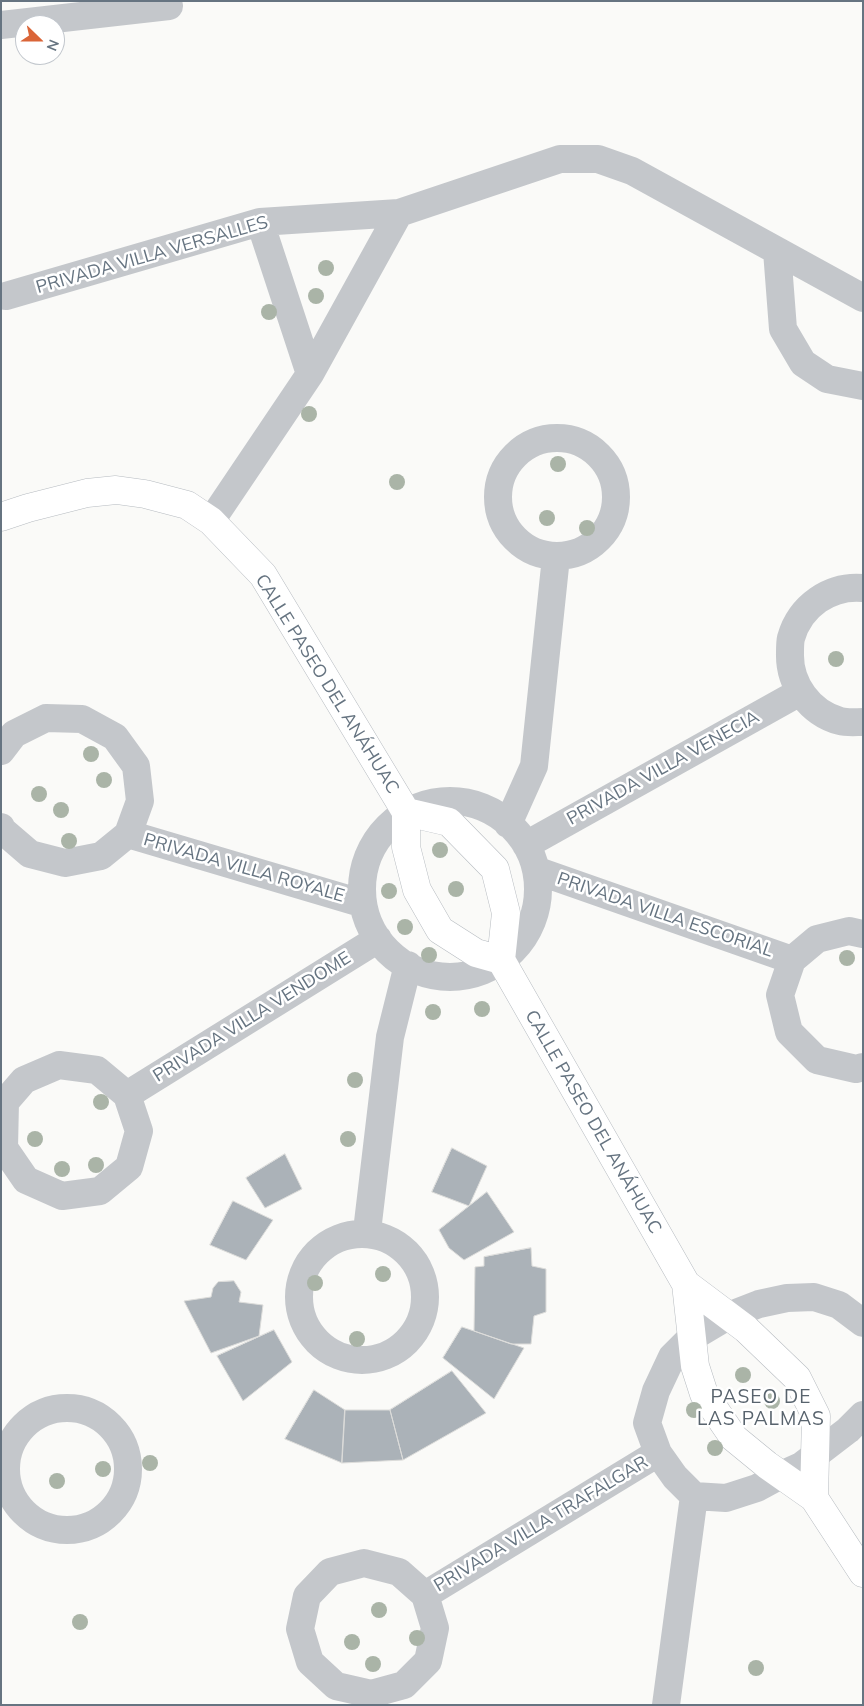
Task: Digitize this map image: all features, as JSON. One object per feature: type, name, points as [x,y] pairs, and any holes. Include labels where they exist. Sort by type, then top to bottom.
[{"type":"street","points":[[1,25],[169,6]]},
{"type":"street","name":"PRIVADA VILLA VERSALLES","points":[[6,296],[260,222],[399,213],[560,158],[598,159],[632,171],[863,298]]},
{"type":"street","points":[[211,521],[310,374],[399,213]]},
{"type":"street","points":[[260,222],[310,374]]},
{"type":"street","points":[[777,250],[783,329],[803,364],[827,379],[863,386]]},
{"type":"street","points":[[558,437],[588,446],[609,468],[616,498],[608,528],[586,550],[556,557],[526,549],[505,526],[497,496],[506,466],[522,450],[528,445],[558,437]]},
{"type":"street","name":"CALLE PASEO DEL ANÁHUAC","points":[[1,517],[28,508],[87,494],[116,490],[145,494],[187,505],[211,521],[263,576],[406,812],[406,846],[417,890],[440,930],[476,953],[501,960]]},
{"type":"street","points":[[508,824],[534,766],[556,557]]},
{"type":"street","points":[[863,588],[850,587],[823,595],[803,613],[791,638],[790,648],[790,666],[800,692],[818,711],[841,722],[863,722]]},
{"type":"street","name":"PRIVADA VILLA VENECIA","points":[[526,845],[800,692]]},
{"type":"street","name":"PRIVADA VILLA ROYALE","points":[[1,751],[14,734],[46,718],[82,719],[115,737],[136,766],[140,801],[128,834],[100,856],[65,863],[30,854],[2,830],[1,827]]},
{"type":"street","points":[[447,802],[479,808],[508,824],[526,845],[538,871],[540,894],[536,918],[526,939],[487,970],[461,976],[434,974],[408,965],[378,939],[368,922],[361,903],[361,873],[370,845],[389,822],[406,812],[447,802]]},
{"type":"street","name":"CALLE PASEO DEL ANÁHUAC","points":[[406,812],[449,822],[495,869],[506,913],[501,960],[686,1284]]},
{"type":"street","name":"PRIVADA VILLA ROYALE","points":[[128,834],[361,903]]},
{"type":"street","name":"PRIVADA VILLA ESCORIAL","points":[[538,871],[792,960]]},
{"type":"street","name":"PRIVADA VILLA ESCORIAL","points":[[863,934],[849,931],[817,939],[792,960],[780,995],[789,1032],[817,1060],[856,1069],[863,1067]]},
{"type":"street","name":"PRIVADA VILLA VENDOME","points":[[127,1095],[378,939]]},
{"type":"street","points":[[367,1231],[390,1037],[408,965]]},
{"type":"street","points":[[58,1065],[97,1070],[127,1095],[139,1131],[129,1167],[100,1191],[62,1196],[26,1180],[4,1148],[3,1100],[24,1080],[58,1065]]},
{"type":"street","points":[[367,1231],[404,1247],[425,1282],[422,1322],[395,1353],[356,1362],[318,1346],[298,1312],[301,1271],[328,1241],[367,1231]]},
{"type":"street","points":[[686,1284],[746,1329],[797,1378],[816,1416],[814,1498]]},
{"type":"street","points":[[686,1284],[695,1366],[704,1394],[734,1438],[767,1465],[814,1498],[863,1573]]},
{"type":"street","points":[[862,1322],[839,1305],[814,1297],[788,1298],[759,1304],[728,1316],[691,1338],[672,1357],[656,1390],[646,1423],[658,1453],[675,1477],[694,1496],[726,1498],[757,1488],[801,1466],[848,1430],[863,1415]]},
{"type":"street","points":[[69,1407],[94,1413],[114,1429],[126,1451],[128,1477],[119,1501],[101,1520],[78,1530],[52,1529],[29,1518],[7,1502],[6,1474],[9,1448],[22,1426],[44,1412],[69,1407]]},
{"type":"street","name":"PRIVADA VILLA TRAFALGAR","points":[[425,1596],[658,1453]]},
{"type":"street","points":[[666,1705],[694,1496]]},
{"type":"street","name":"PRIVADA VILLA TRAFALGAR","points":[[364,1563],[399,1572],[425,1596],[435,1628],[428,1661],[404,1685],[371,1694],[336,1686],[310,1662],[300,1629],[307,1596],[330,1572],[364,1563]]},
{"type":"building","points":[[452,1148],[487,1166],[469,1206],[432,1192]]},
{"type":"building","points":[[285,1154],[302,1189],[265,1208],[246,1178]]},
{"type":"building","points":[[487,1192],[514,1232],[464,1260],[449,1248],[439,1230]]},
{"type":"building","points":[[233,1201],[273,1220],[246,1260],[210,1245]]},
{"type":"building","points":[[531,1248],[532,1266],[546,1269],[546,1312],[534,1316],[531,1344],[511,1344],[474,1331],[475,1267],[484,1266],[484,1257]]},
{"type":"building","points":[[234,1281],[241,1292],[239,1302],[263,1305],[259,1336],[211,1353],[184,1301],[211,1297],[213,1288],[218,1282]]},
{"type":"building","points":[[462,1327],[524,1348],[494,1399],[443,1358]]},
{"type":"building","points":[[274,1330],[292,1362],[243,1401],[217,1356]]},
{"type":"building","points":[[452,1371],[486,1413],[403,1460],[390,1410]]},
{"type":"building","points":[[314,1390],[345,1410],[342,1463],[285,1439]]},
{"type":"building","points":[[345,1410],[390,1410],[403,1460],[342,1463]]},
{"type":"district","name":"PASEO DE LAS PALMAS","points":[[761,1408]]}]
